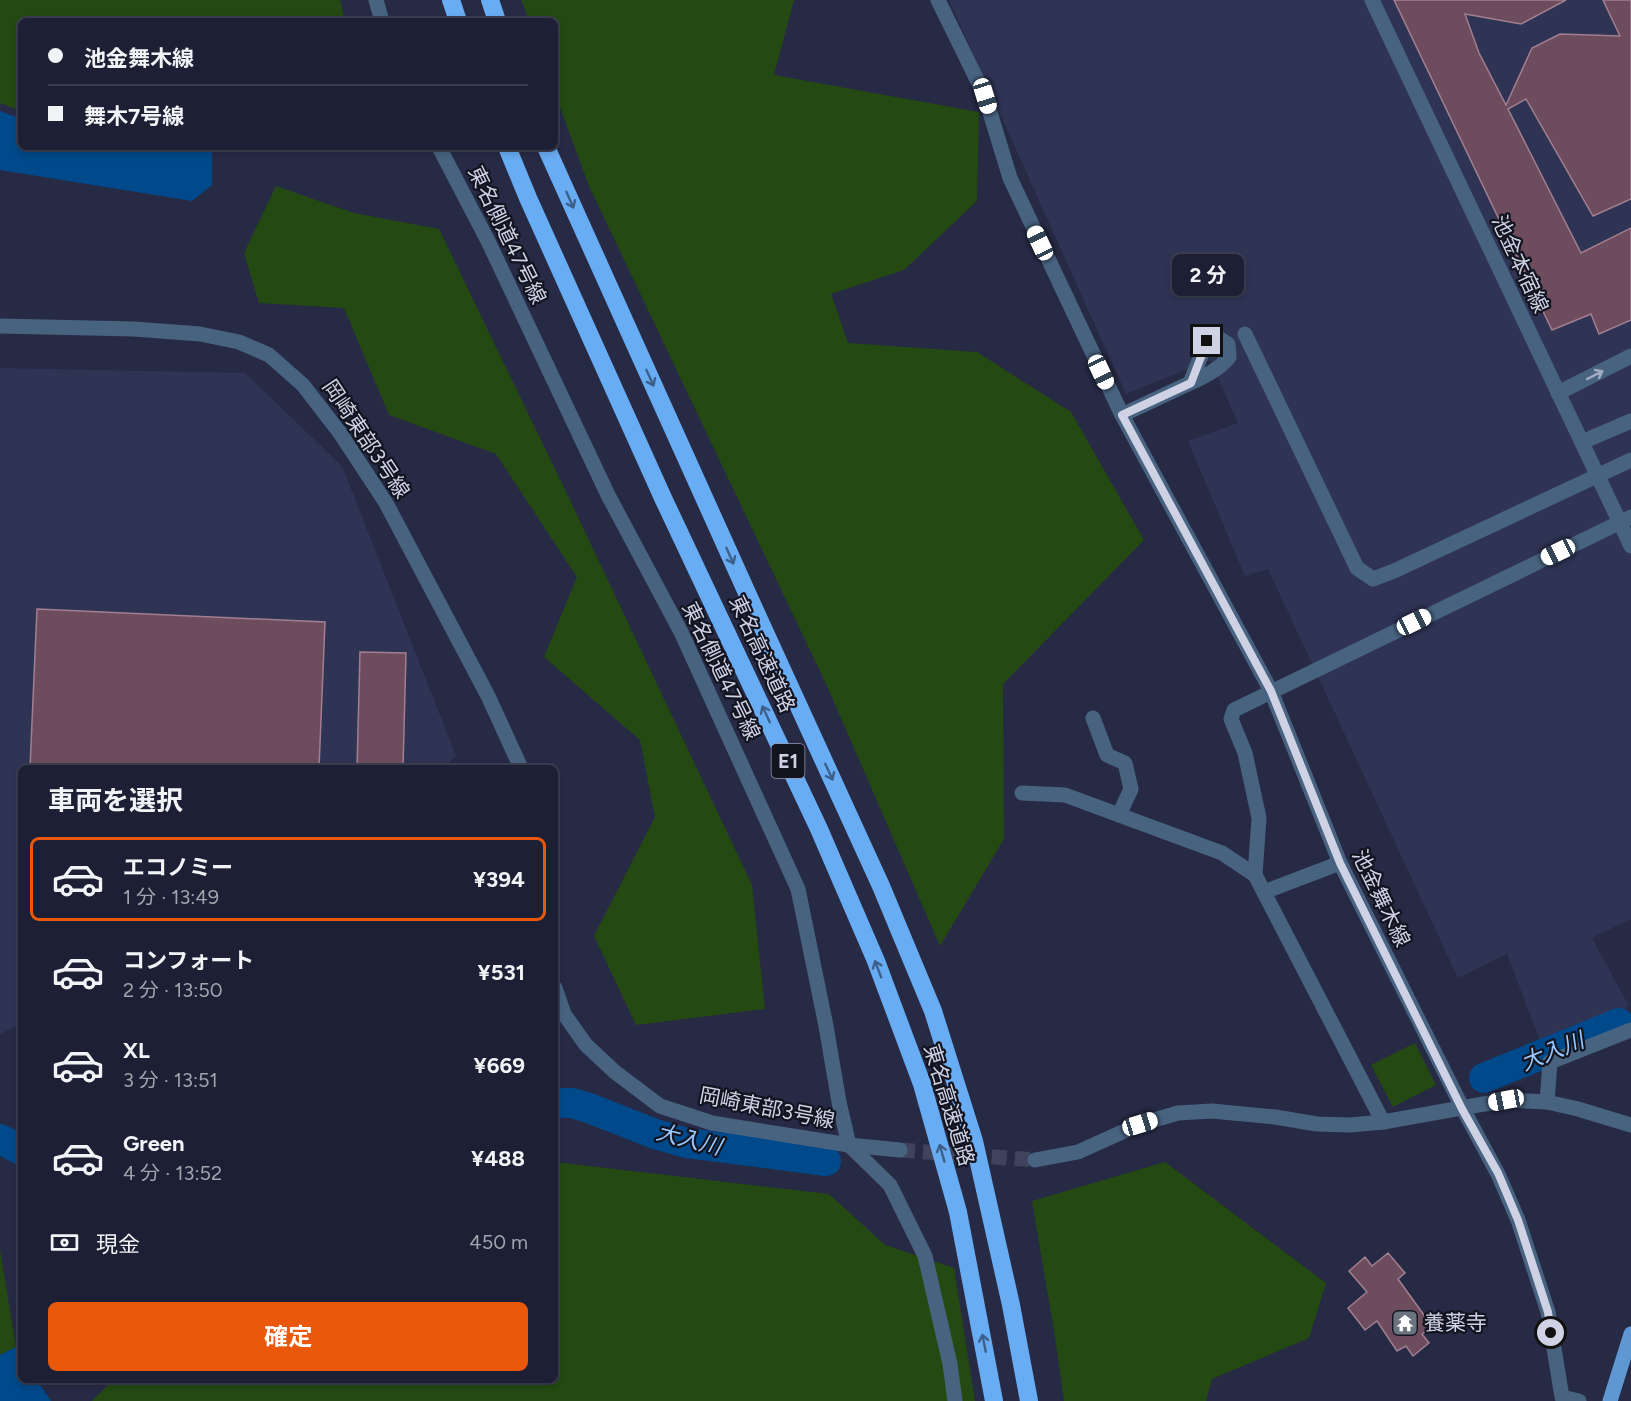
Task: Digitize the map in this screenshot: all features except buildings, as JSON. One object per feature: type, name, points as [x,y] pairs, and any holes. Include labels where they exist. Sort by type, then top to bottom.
[{"type":"highway","points":[[451,0],[457,18]]},
{"type":"highway","points":[[490,0],[496,18]]},
{"type":"highway","name":"東名高速道路","points":[[508,150],[663,498],[819,829],[876,961],[922,1084],[958,1212],[994,1401]]},
{"type":"highway","name":"東名高速道路","points":[[547,150],[881,886],[933,1011],[974,1141],[1011,1305],[1029,1401]]},
{"type":"main road","points":[[1610,1401],[1631,1334]]},
{"type":"street","points":[[376,0],[381,18]]},
{"type":"street","name":"池金舞木線","points":[[939,0],[985,96],[1010,178],[1122,415],[1271,691],[1340,863],[1462,1109],[1498,1173],[1518,1220],[1548,1312],[1562,1397],[1579,1401]]},
{"type":"street","name":"池金本宿線","points":[[1372,0],[1558,393],[1625,520],[1631,546]]},
{"type":"street","name":"東名側道47号線","points":[[442,150],[488,241],[608,495],[681,632],[798,890],[849,1145]]},
{"type":"street","name":"岡崎東部3号線","points":[[0,326],[134,329],[200,334],[238,342],[269,355],[303,385],[340,433],[386,503],[488,696],[520,765]]},
{"type":"street","points":[[1245,334],[1357,568],[1373,579],[1631,460]]},
{"type":"street","points":[[1558,393],[1631,356]]},
{"type":"street","points":[[1122,415],[1191,383]]},
{"type":"street","points":[[1582,442],[1631,420]]},
{"type":"street","points":[[1255,875],[1259,818],[1245,753],[1231,719],[1234,710],[1625,520]]},
{"type":"street","points":[[1092,718],[1107,755],[1125,764],[1131,789],[1119,815]]},
{"type":"street","points":[[1022,793],[1065,795],[1222,853],[1255,875],[1383,1122]]},
{"type":"street","points":[[1264,892],[1340,863]]},
{"type":"street","name":"岡崎東部3号線","points":[[558,997],[564,1014],[586,1046],[615,1072],[660,1106],[712,1122],[849,1145],[900,1150]]},
{"type":"street","points":[[1547,1102],[1550,1062],[1631,1030]]},
{"type":"street","points":[[1035,1160],[1077,1152],[1140,1124],[1178,1113],[1212,1111],[1317,1124],[1350,1125],[1383,1122],[1506,1100],[1547,1102],[1631,1125]]},
{"type":"street","points":[[849,1145],[890,1185],[925,1256],[950,1364],[955,1401]]},
{"type":"shaded area","points":[[949,0],[1631,0],[1631,919],[1592,938],[1629,1006],[1542,1046],[1507,954],[1458,978],[1268,569],[1245,576],[1188,441],[1238,423],[1210,360],[1126,394]]},
{"type":"shaded area","points":[[0,368],[245,373],[342,466],[456,756],[446,765],[18,765],[18,1025],[0,1034]]},
{"type":"green space","points":[[0,0],[340,0],[344,18],[18,18],[18,110],[0,103]]},
{"type":"green space","points":[[521,0],[794,0],[774,75],[979,112],[977,201],[904,270],[831,294],[848,343],[977,352],[1071,412],[1144,540],[1003,684],[1004,839],[940,946],[827,686],[589,186],[558,102],[558,18],[529,18]]},
{"type":"green space","points":[[276,186],[354,213],[439,229],[752,885],[765,1009],[636,1025],[594,936],[655,817],[640,740],[544,657],[577,577],[496,454],[389,415],[344,308],[259,303],[244,253]]},
{"type":"green space","points":[[1415,1043],[1436,1085],[1393,1107],[1371,1065]]},
{"type":"green space","points":[[558,1162],[829,1194],[885,1245],[954,1268],[975,1401],[92,1401],[110,1383],[558,1383]]},
{"type":"green space","points":[[1165,1162],[1326,1283],[1309,1338],[1212,1379],[1206,1401],[1064,1401],[1032,1201]]},
{"type":"green space","points":[[0,1249],[16,1347],[0,1355]]},
{"type":"water","points":[[0,111],[18,118],[18,150],[212,150],[212,185],[192,201],[0,170]]},
{"type":"water","points":[[16,1347],[18,1350],[18,1383],[39,1383],[51,1401],[0,1401],[0,1355]]},
{"type":"waterway","name":"大入川","points":[[1484,1078],[1619,1023]]},
{"type":"waterway","name":"大入川","points":[[558,1103],[572,1103],[589,1108],[655,1134],[687,1143],[826,1161]]},
{"type":"waterway","name":"大入川","points":[[0,1139],[18,1148]]},
{"type":"tunnel","points":[[900,1150],[1035,1160]]},
{"type":"place","name":"養薬寺","points":[[1405,1323]]},
{"type":"route","points":[[1207,341],[1191,383],[1122,415],[1271,691],[1340,863],[1462,1109],[1498,1173],[1518,1220],[1548,1312],[1551,1333]]}]
